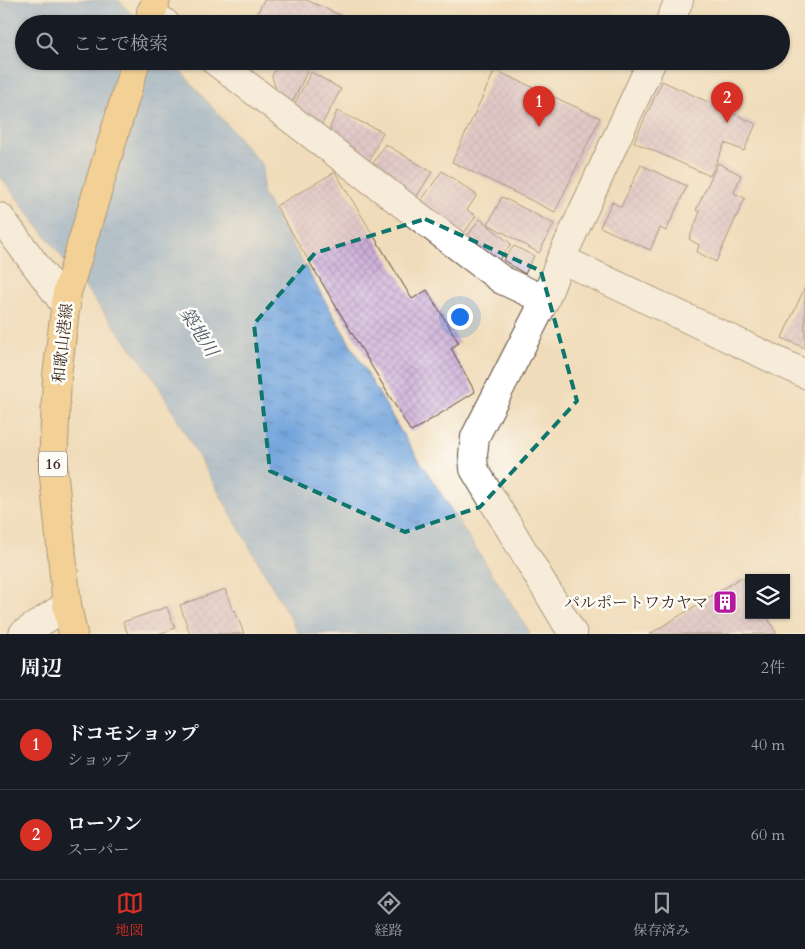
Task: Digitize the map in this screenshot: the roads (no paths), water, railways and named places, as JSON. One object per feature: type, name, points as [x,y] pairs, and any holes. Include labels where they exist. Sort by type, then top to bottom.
[{"type":"main road","name":"和歌山港線","points":[[73,634],[67,605],[53,467],[57,376],[66,299],[133,70]]},
{"type":"street","points":[[673,15],[680,0]]},
{"type":"street","points":[[227,70],[502,280],[545,300]]},
{"type":"street","points":[[573,634],[474,469],[475,437],[545,300],[648,70]]},
{"type":"street","points":[[0,217],[66,299]]},
{"type":"street","points":[[562,259],[805,374]]},
{"type":"street","points":[[22,634],[67,605]]},
{"type":"water","name":"築地川","points":[[0,0],[119,0],[132,15],[15,15],[15,70],[180,70],[263,166],[262,192],[400,430],[531,634],[299,634],[154,378],[0,176]]},
{"type":"place","name":"ローソン","points":[[727,123]]},
{"type":"place","name":"ドコモショップ","points":[[539,127]]},
{"type":"place","name":"パルポートワカヤマ","points":[[725,602]]}]
